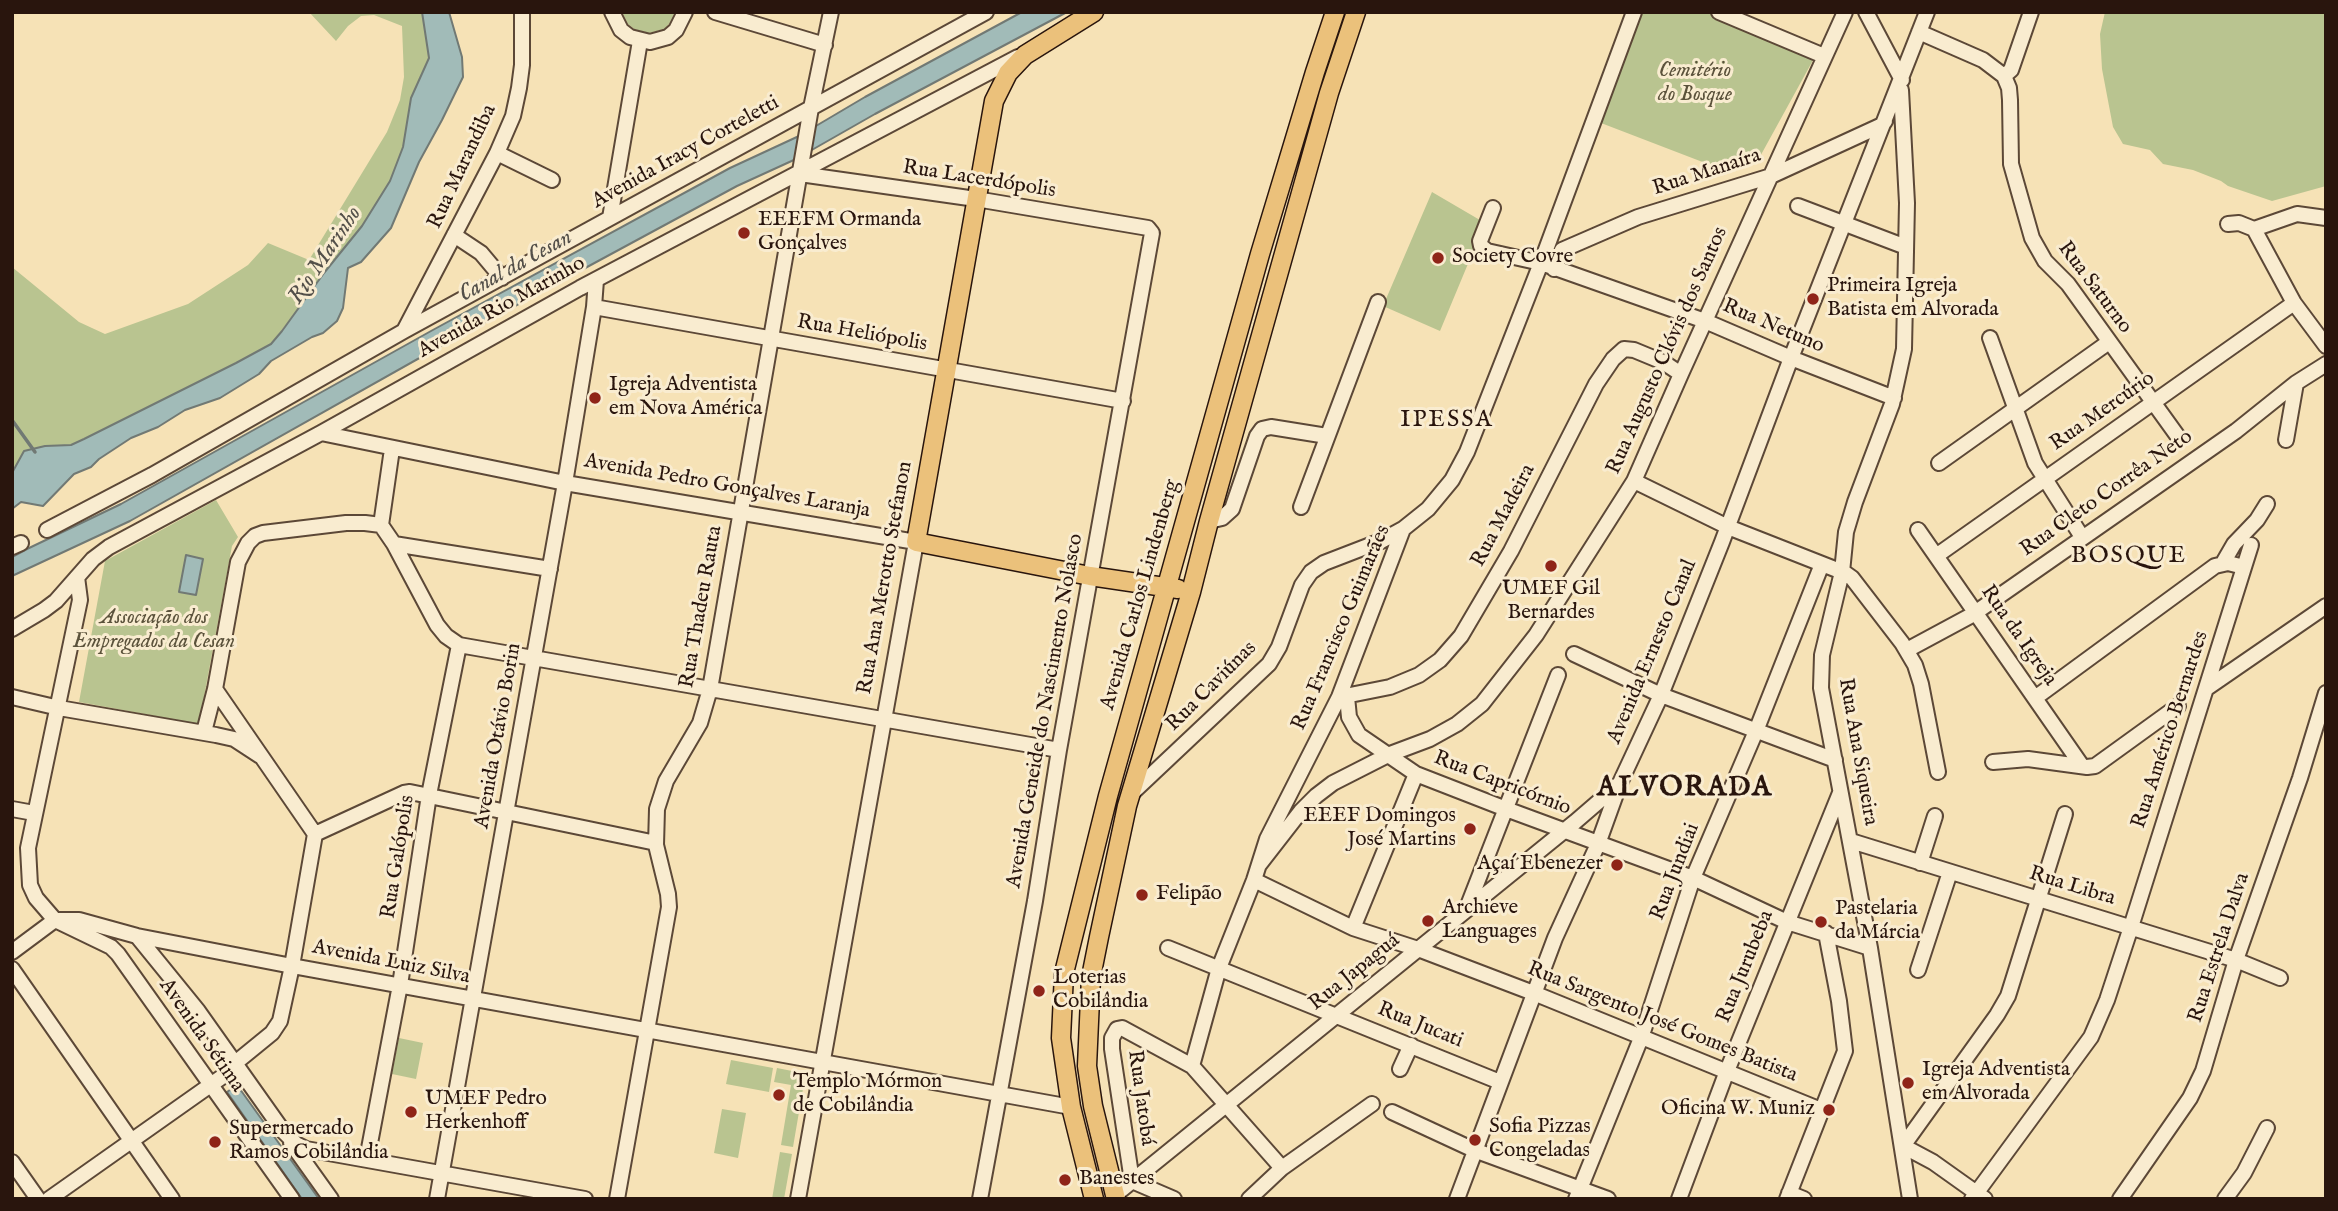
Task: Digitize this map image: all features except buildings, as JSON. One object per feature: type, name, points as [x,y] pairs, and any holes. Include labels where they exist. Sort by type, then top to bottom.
[{"type":"main road","name":"Rua Ana Merotto Stefanon","points":[[916,542],[994,101],[1008,73],[1031,51],[1094,12]]},
{"type":"main road","name":"Avenida Carlos Lindenberg","points":[[1094,1199],[1071,1107],[1061,1038],[1064,973],[1108,796],[1260,254],[1335,12]]},
{"type":"main road","points":[[1115,1197],[1093,1106],[1087,1066],[1091,977],[1099,937],[1130,795],[1191,592],[1329,93],[1356,12]]},
{"type":"main road","name":"Avenida Pedro Gonçalves Laranja","points":[[916,542],[1090,576],[1191,592]]},
{"type":"street","name":"Rua Marandiba","points":[[404,331],[497,153],[513,116],[522,65],[522,12]]},
{"type":"street","points":[[612,12],[621,30],[640,41],[650,42],[668,37],[682,22],[685,12]]},
{"type":"street","points":[[715,12],[825,46]]},
{"type":"street","name":"Rua Thadeu Rauta","points":[[617,1199],[669,907],[656,843],[656,816],[663,788],[700,723],[710,689],[807,128],[831,12]]},
{"type":"street","name":"Avenida Iracy Corteletti","points":[[47,530],[152,475],[404,331],[986,12]]},
{"type":"street","name":"Rua Francisco Guimarães","points":[[1192,1066],[1219,968],[1268,839],[1343,697],[1403,529],[1433,505],[1459,469],[1547,266],[1634,12]]},
{"type":"street","name":"Rua Augusto Clóvis dos Santos","points":[[1259,865],[1301,811],[1333,783],[1390,754],[1430,739],[1457,724],[1482,704],[1536,635],[1634,481],[1845,12]]},
{"type":"street","points":[[1866,12],[1901,79]]},
{"type":"street","name":"Avenida Ernesto Canal","points":[[1457,1199],[1555,938],[1598,844],[1620,783],[1661,695],[1869,158],[1892,133],[1901,79],[1927,12]]},
{"type":"street","points":[[1919,32],[1983,60],[2004,76],[2011,70],[2031,12]]},
{"type":"street","points":[[1724,13],[1824,56]]},
{"type":"street","points":[[610,218],[640,41]]},
{"type":"street","name":"Avenida Rio Marinho","points":[[12,629],[44,610],[93,559],[110,547],[596,280],[1031,51]]},
{"type":"street","name":"Rua Saturno","points":[[2004,76],[2009,88],[2011,164],[2032,237],[2045,261],[2068,284],[2179,438]]},
{"type":"street","name":"Rua Manaíra","points":[[1547,266],[1562,250],[1638,217],[1771,176],[1892,133]]},
{"type":"street","name":"Rua Ana Siqueira","points":[[1892,133],[1904,152],[1906,333],[1894,398],[1851,512],[1844,542],[1842,572],[1822,654],[1821,688],[1870,948],[1910,1199]]},
{"type":"street","points":[[497,153],[552,180]]},
{"type":"street","name":"Rua Lacerdópolis","points":[[800,174],[976,199],[1148,228],[1151,231]]},
{"type":"street","points":[[1798,206],[1906,247]]},
{"type":"street","name":"Rua Netuno","points":[[1493,208],[1480,241],[1487,251],[1547,266],[1705,321],[1894,398]]},
{"type":"street","points":[[2254,229],[2297,214],[2326,218]]},
{"type":"street","points":[[2228,224],[2239,223],[2254,229],[2294,303],[2326,345]]},
{"type":"street","name":"Avenida Geneide do Nascimento Nolasco","points":[[980,1199],[1035,901],[1059,750],[1123,401],[1151,231]]},
{"type":"street","points":[[454,235],[481,253],[502,278]]},
{"type":"street","name":"Avenida Otávio Borin","points":[[437,1199],[535,658],[594,307],[596,280]]},
{"type":"street","points":[[1301,507],[1378,302]]},
{"type":"street","name":"Rua Mercúrio","points":[[1936,555],[2294,303]]},
{"type":"street","name":"Rua Heliópolis","points":[[594,307],[1123,401]]},
{"type":"street","points":[[1990,338],[2035,463],[2082,537]]},
{"type":"street","points":[[1939,463],[2109,342]]},
{"type":"street","name":"Rua Madeira","points":[[1343,697],[1390,687],[1419,675],[1440,660],[1461,636],[1511,551],[1596,384],[1618,354],[1624,349],[1634,350],[1681,374]]},
{"type":"street","name":"Rua Cleto Corrêa Neto","points":[[1907,650],[1976,612],[2326,364]]},
{"type":"street","points":[[2311,373],[2326,379]]},
{"type":"street","points":[[2286,440],[2296,383]]},
{"type":"street","points":[[1209,521],[1222,518],[1232,509],[1257,436],[1262,429],[1271,427],[1327,436]]},
{"type":"street","name":"Avenida Pedro Gonçalves Laranja","points":[[321,433],[565,483],[916,542]]},
{"type":"street","points":[[392,449],[381,526],[394,544],[437,625],[459,645],[1059,750]]},
{"type":"street","points":[[1634,481],[1728,527],[1842,572],[1856,581],[1907,650],[1922,684],[1938,772]]},
{"type":"street","points":[[2035,698],[2211,569],[2223,563],[2234,544],[2257,520],[2267,504]]},
{"type":"street","points":[[204,732],[215,689],[238,562],[248,543],[263,533],[346,523],[381,526]]},
{"type":"street","name":"Rua Caviúnas","points":[[1130,795],[1269,664],[1279,647],[1302,585],[1311,572],[1324,562],[1381,541],[1403,529]]},
{"type":"street","name":"Rua da Igreja","points":[[1918,530],[2082,766]]},
{"type":"street","name":"Rua Ana Merotto Stefanon","points":[[798,1199],[916,542]]},
{"type":"street","points":[[394,544],[550,569]]},
{"type":"street","name":"Rua Américo Bernardes","points":[[1978,1197],[2091,1037],[2107,999],[2251,545]]},
{"type":"street","points":[[2223,563],[2244,566]]},
{"type":"street","name":"Rua Jundiai","points":[[1578,1194],[1641,1038],[1693,878],[1756,731],[1822,564]]},
{"type":"street","points":[[12,952],[55,920],[36,898],[30,885],[28,848],[80,600],[77,577]]},
{"type":"street","points":[[2207,688],[2326,606]]},
{"type":"street","name":"Rua Galópolis","points":[[367,1159],[400,985],[429,795],[459,645]]},
{"type":"street","points":[[1574,654],[1661,695],[1835,760]]},
{"type":"street","points":[[1466,910],[1558,675]]},
{"type":"street","points":[[49,1199],[210,1086],[278,1025],[292,966],[315,834],[215,689]]},
{"type":"street","name":"Rua Estrela Dalva","points":[[2120,1199],[2190,1098],[2203,1070],[2236,960],[2300,779],[2326,693]]},
{"type":"street","points":[[12,697],[234,739],[260,756]]},
{"type":"street","name":"Rua Capricórnio","points":[[1343,697],[1349,717],[1359,735],[1416,774],[1693,878],[1787,922],[1870,948]]},
{"type":"street","points":[[1993,762],[2028,759],[2091,767],[2178,706]]},
{"type":"street","points":[[1353,928],[1416,774]]},
{"type":"street","name":"Rua Japaguá","points":[[1115,1197],[1620,783]]},
{"type":"street","name":"Rua Jurubeba","points":[[1679,1199],[1727,1071],[1841,792]]},
{"type":"street","points":[[315,834],[404,793],[429,795],[656,843]]},
{"type":"street","points":[[12,809],[34,813]]},
{"type":"street","points":[[1978,1197],[1933,1162],[1903,1146],[2003,1006],[2013,984],[2065,814]]},
{"type":"street","points":[[1920,863],[1936,816]]},
{"type":"street","name":"Rua Libra","points":[[1851,841],[2236,960],[2280,978]]},
{"type":"street","points":[[1918,970],[1951,872]]},
{"type":"street","name":"Rua Sargento José Gomes Batista","points":[[1254,880],[1353,928],[1418,949],[1536,994],[1821,1110]]},
{"type":"street","name":"Avenida Luiz Silva","points":[[55,920],[79,920],[137,936],[472,1000],[1071,1107]]},
{"type":"street","name":"Avenida Sétima","points":[[55,920],[111,947],[118,954],[292,1199]]},
{"type":"street","points":[[1804,1199],[1788,1196],[1845,1051],[1826,933]]},
{"type":"street","points":[[137,936],[198,1011],[286,1136],[305,1155],[331,1199]]},
{"type":"street","name":"Rua Jucati","points":[[1168,948],[1500,1082]]},
{"type":"street","points":[[12,969],[172,1199]]},
{"type":"street","name":"Rua Jatobá","points":[[1132,1181],[1112,1049],[1112,1038],[1117,1029],[1122,1028],[1192,1066],[1282,1168]]},
{"type":"street","points":[[1399,1069],[1411,1045]]},
{"type":"street","points":[[1249,1199],[1282,1168],[1372,1104]]},
{"type":"street","points":[[1392,1112],[1578,1194],[1608,1199]]},
{"type":"street","points":[[2225,1199],[2244,1173],[2267,1128]]},
{"type":"street","points":[[305,1155],[367,1159],[585,1199]]},
{"type":"street","points":[[12,1162],[38,1199]]},
{"type":"street","points":[[1132,1181],[1174,1199]]},
{"type":"green space","points":[[309,12],[422,12],[424,17],[429,58],[411,98],[403,147],[390,181],[362,226],[271,344],[71,445],[45,446],[24,451],[12,473],[12,267],[79,322],[105,334],[188,304],[248,265],[268,243],[309,260],[387,132],[400,100],[404,77],[402,26],[374,15],[361,16],[348,26],[336,41]]},
{"type":"green space","points":[[622,12],[675,12],[664,29],[649,33],[634,29]]},
{"type":"green space","name":"Cemitério do Bosque","points":[[1642,12],[1707,12],[1809,54],[1812,62],[1757,162],[1726,171],[1601,123]]},
{"type":"green space","points":[[2105,12],[2326,12],[2326,186],[2272,201],[2228,186],[2193,170],[2163,164],[2150,150],[2123,144],[2113,127],[2102,69],[2100,34]]},
{"type":"green space","name":"Society Covre","points":[[1432,192],[1485,223],[1440,331],[1383,306]]},
{"type":"green space","name":"Associação dos Empregados da Cesan","points":[[216,500],[238,537],[232,546],[199,724],[79,702],[105,561]]},
{"type":"green space","points":[[399,1038],[423,1043],[416,1079],[392,1074]]},
{"type":"green space","points":[[731,1060],[773,1068],[769,1092],[726,1084]]},
{"type":"green space","points":[[777,1068],[802,1073],[805,1077],[793,1147],[781,1145],[791,1085],[774,1082]]},
{"type":"green space","points":[[722,1109],[746,1113],[738,1158],[714,1153]]},
{"type":"green space","points":[[780,1152],[792,1154],[784,1199],[772,1199]]},
{"type":"water","points":[[422,12],[449,12],[462,57],[463,77],[419,162],[391,228],[361,262],[348,268],[343,308],[337,321],[323,333],[271,361],[259,374],[220,398],[185,410],[158,427],[131,438],[91,467],[74,474],[43,506],[21,502],[12,509],[12,473],[24,451],[45,446],[71,445],[84,439],[271,344],[282,331],[362,226],[390,181],[403,147],[411,98],[429,58]]},
{"type":"water","points":[[1022,12],[1067,12],[796,159],[737,186],[439,347],[130,521],[12,576],[12,557],[121,504],[431,331],[730,168],[799,136]]},
{"type":"water","points":[[186,555],[203,559],[196,595],[179,592]]},
{"type":"water","points":[[237,1085],[319,1199],[302,1199],[227,1092]]},
{"type":"waterway","points":[[12,420],[35,452]]},
{"type":"place","name":"EEEFM Ormanda Gonçalves","points":[[744,233]]},
{"type":"place","name":"Society Covre","points":[[1438,258]]},
{"type":"place","name":"Primeira Igreja Batista em Alvorada","points":[[1813,299]]},
{"type":"place","name":"Igreja Adventista em Nova América","points":[[595,398]]},
{"type":"place","name":"UMEF Gil Bernardes","points":[[1551,566]]},
{"type":"place","name":"EEEF Domingos José Martins","points":[[1470,829]]},
{"type":"place","name":"Açaí Ebenezer","points":[[1617,865]]},
{"type":"place","name":"Felipão","points":[[1142,895]]},
{"type":"place","name":"Archieve Languages","points":[[1428,921]]},
{"type":"place","name":"Pastelaria da Márcia","points":[[1821,922]]},
{"type":"place","name":"Loterias Cobilândia","points":[[1039,991]]},
{"type":"place","name":"Igreja Adventista em Alvorada","points":[[1908,1083]]},
{"type":"place","name":"Templo Mórmon de Cobilândia","points":[[779,1095]]},
{"type":"place","name":"Oficina W. Muniz","points":[[1829,1110]]},
{"type":"place","name":"UMEF Pedro Herkenhoff","points":[[411,1112]]},
{"type":"place","name":"Sofia Pizzas Congeladas","points":[[1475,1140]]},
{"type":"place","name":"Supermercado Ramos Cobilândia","points":[[215,1142]]},
{"type":"place","name":"Banestes","points":[[1065,1180]]},
{"type":"district","name":"IPESSA","points":[[1447,421]]},
{"type":"district","name":"BOSQUE","points":[[2129,557]]},
{"type":"district","name":"ALVORADA","points":[[1685,789]]},
{"type":"water label","name":"Rio Marinho","points":[[326,256]]},
{"type":"water label","name":"Canal da Cesan","points":[[516,267]]}]
